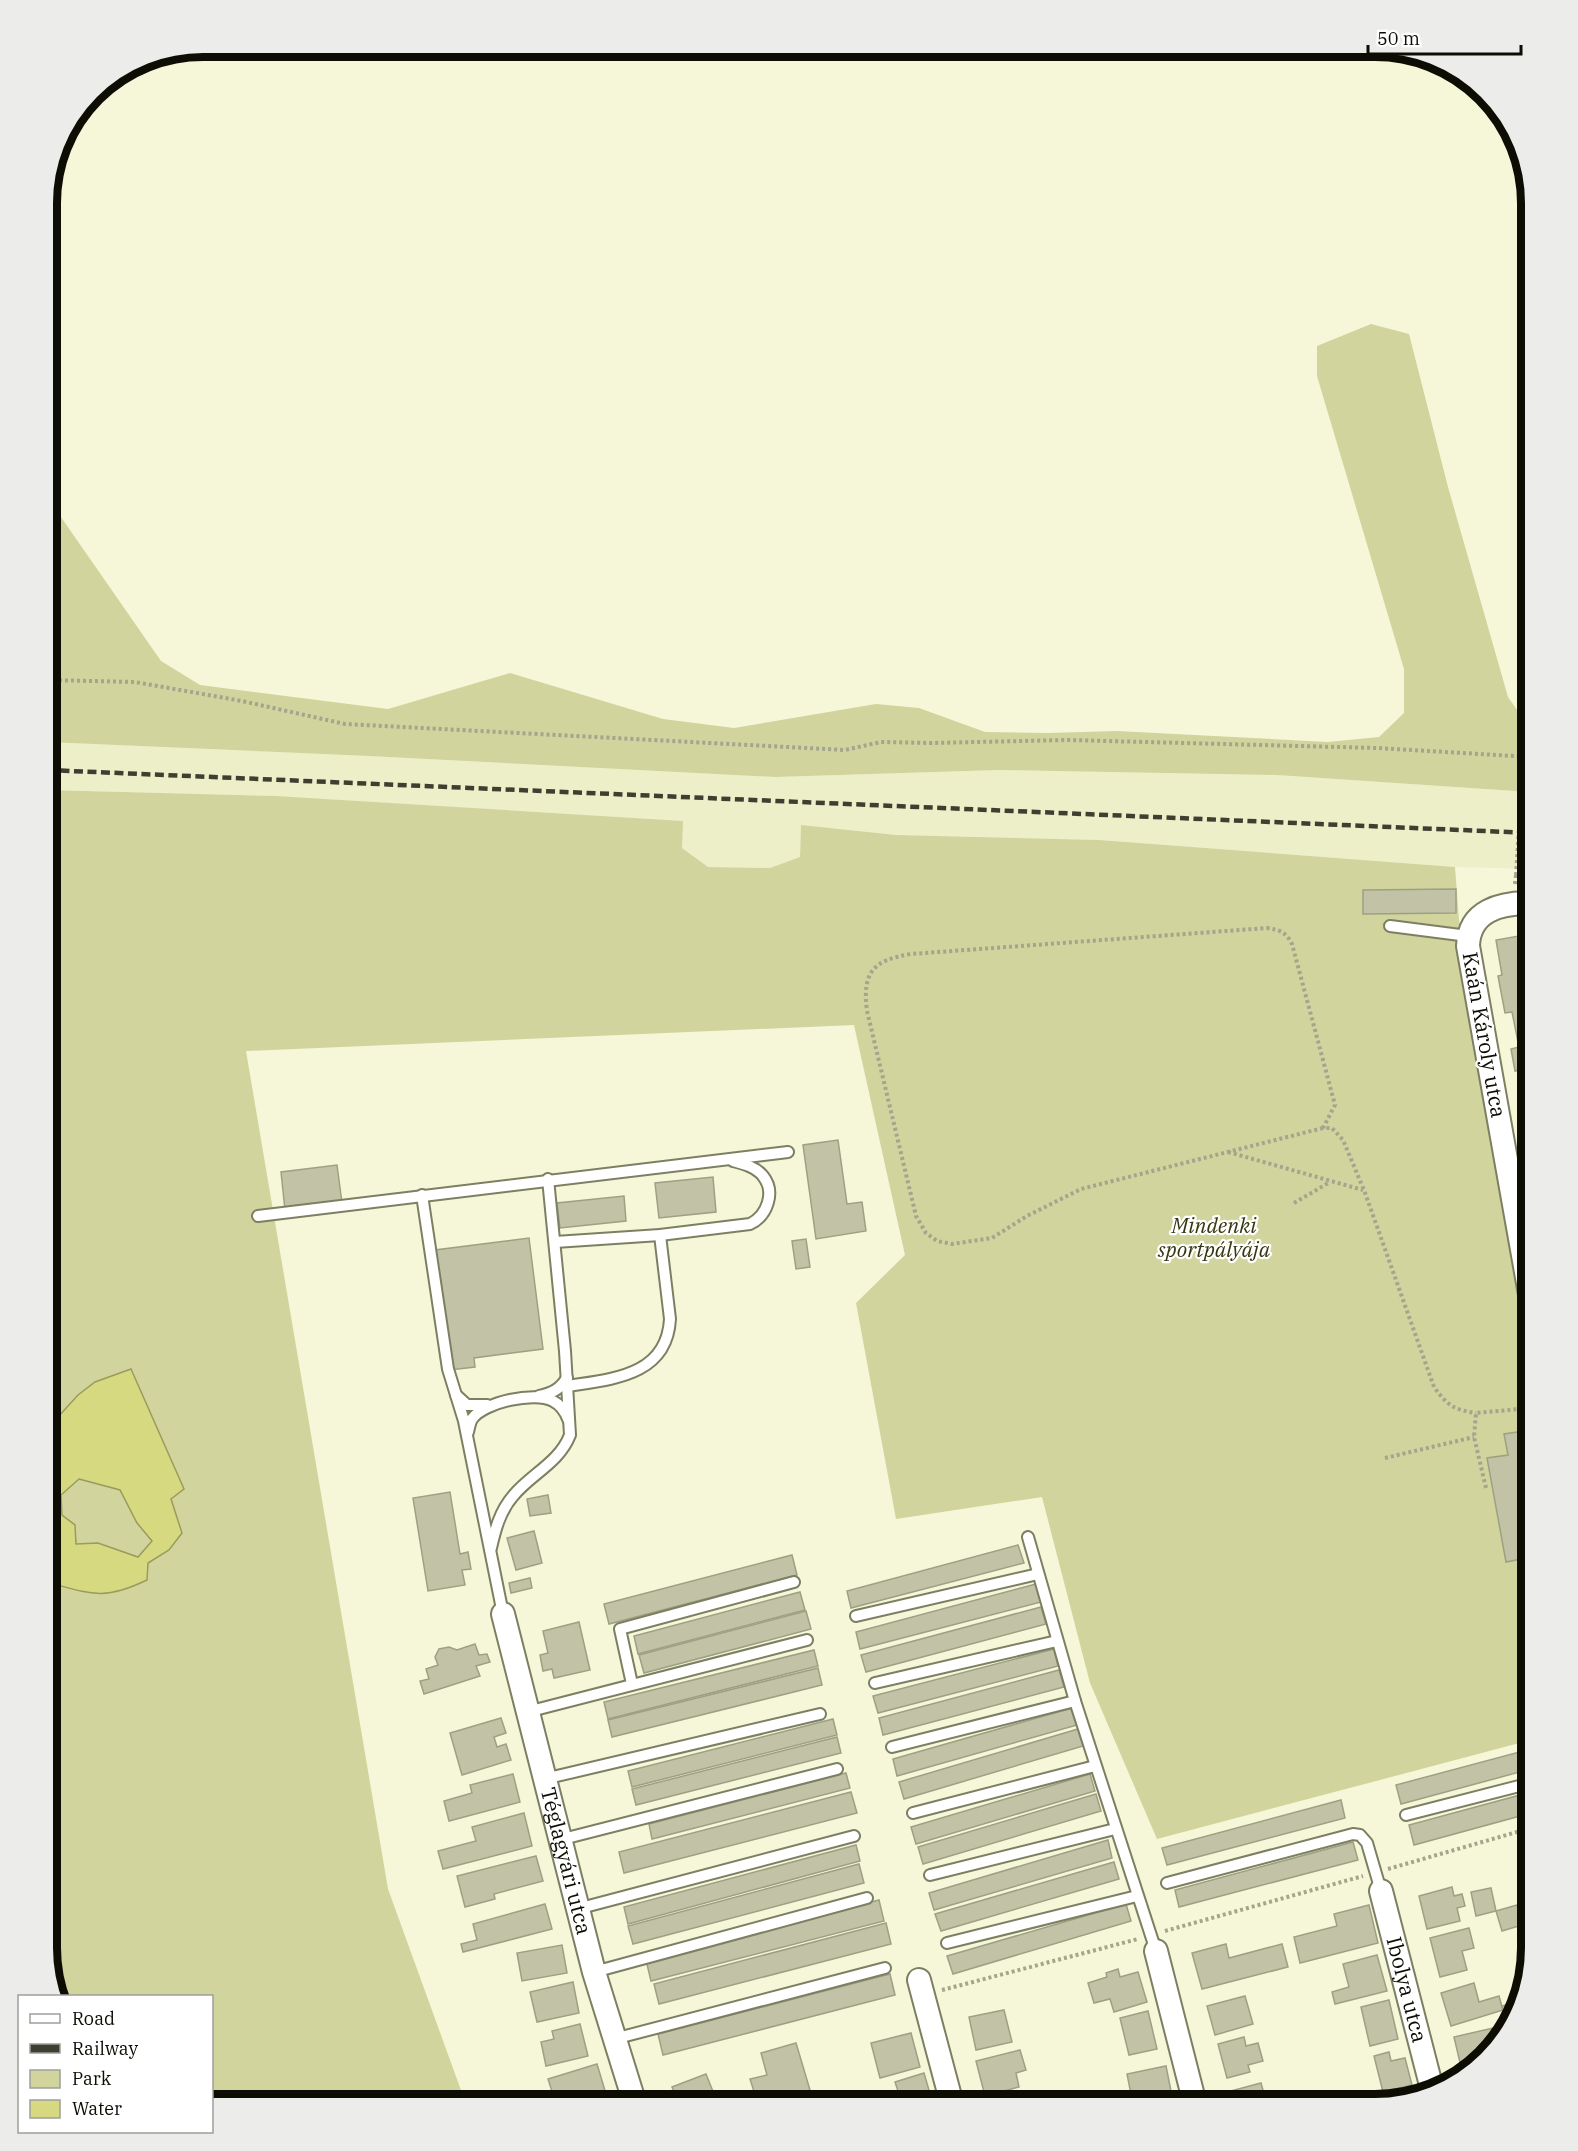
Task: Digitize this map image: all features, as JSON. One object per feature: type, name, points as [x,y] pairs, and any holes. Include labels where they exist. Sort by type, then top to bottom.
[{"type":"street","name":"Kaán Károly utca","points":[[1521,903],[1491,909],[1476,921],[1468,936],[1521,1239]]},
{"type":"street","name":"Téglagyári utca","points":[[503,1614],[577,1909],[632,2094]]},
{"type":"street","name":"Ibolya utca","points":[[1378,1882],[1430,2083]]},
{"type":"street","points":[[1153,1943],[1192,2094]]},
{"type":"street","points":[[921,1988],[949,2094]]},
{"type":"lane","points":[[1390,926],[1468,936]]},
{"type":"lane","points":[[258,1216],[548,1179],[788,1152]]},
{"type":"lane","points":[[555,1242],[660,1236],[750,1224],[759,1220],[770,1199],[769,1187],[764,1176],[754,1168],[725,1159]]},
{"type":"lane","points":[[490,1551],[495,1528],[507,1504],[524,1484],[561,1452],[566,1445],[571,1424],[548,1179]]},
{"type":"lane","points":[[422,1195],[448,1369],[467,1436],[503,1614]]},
{"type":"lane","points":[[455,1392],[467,1404],[494,1404],[550,1394],[568,1382],[627,1375],[641,1369],[662,1348],[669,1333],[670,1319],[660,1236]]},
{"type":"lane","points":[[536,1397],[551,1400],[564,1409],[571,1424]]},
{"type":"lane","points":[[467,1436],[471,1420],[481,1410],[494,1404]]},
{"type":"lane","points":[[1029,1537],[1075,1701],[1153,1943]]},
{"type":"lane","points":[[856,1616],[1038,1574]]},
{"type":"lane","points":[[632,1684],[620,1629],[794,1582]]},
{"type":"lane","points":[[526,1712],[807,1640]]},
{"type":"lane","points":[[875,1683],[1057,1641]]},
{"type":"lane","points":[[892,1747],[1075,1701]]},
{"type":"lane","points":[[543,1779],[820,1714]]},
{"type":"lane","points":[[913,1813],[1095,1766]]},
{"type":"lane","points":[[559,1840],[837,1769]]},
{"type":"lane","points":[[1406,1815],[1521,1786]]},
{"type":"lane","points":[[930,1875],[1115,1829]]},
{"type":"lane","points":[[1167,1882],[1353,1833],[1360,1834],[1367,1844],[1378,1882]]},
{"type":"lane","points":[[577,1909],[854,1836]]},
{"type":"lane","points":[[947,1943],[1137,1896]]},
{"type":"lane","points":[[594,1972],[867,1898]]},
{"type":"lane","points":[[614,2039],[885,1968]]},
{"type":"path","points":[[57,680],[135,682],[242,701],[345,724],[380,726],[845,750],[881,742],[1068,740],[1377,748],[1521,756]]},
{"type":"path","points":[[1516,875],[1521,798]]},
{"type":"path","points":[[1323,1128],[1335,1105],[1292,944],[1289,937],[1282,931],[1268,928],[911,954],[890,959],[870,972],[866,983],[867,1011],[916,1216],[926,1233],[937,1241],[952,1244],[992,1238],[1027,1216],[1081,1189],[1323,1128],[1332,1128],[1343,1140],[1364,1190],[1434,1387],[1443,1400],[1454,1409],[1476,1413],[1521,1409]]},
{"type":"path","points":[[1228,1152],[1364,1190]]},
{"type":"path","points":[[1294,1203],[1331,1182]]},
{"type":"path","points":[[1476,1413],[1474,1437],[1486,1488]]},
{"type":"path","points":[[1384,1458],[1474,1437]]},
{"type":"path","points":[[921,1988],[1153,1943],[1378,1882],[1521,1832]]},
{"type":"shaded area","points":[[57,742],[775,777],[999,770],[1277,775],[1521,791],[1521,869],[1455,867],[1099,840],[896,835],[801,825],[800,857],[770,868],[708,867],[682,848],[682,821],[276,796],[57,790]]},
{"type":"green space","points":[[1371,324],[1409,334],[1448,487],[1508,697],[1521,716],[1521,791],[1277,775],[999,770],[775,777],[57,742],[57,511],[161,661],[200,685],[388,709],[510,673],[663,719],[734,728],[876,704],[919,708],[985,732],[1117,731],[1328,742],[1379,737],[1404,713],[1404,669],[1317,376],[1317,346]]},
{"type":"green space","name":"Mindenki sportpályája","points":[[57,790],[276,796],[683,821],[682,848],[708,867],[770,868],[800,857],[801,825],[896,835],[1099,840],[1455,867],[1459,920],[1521,1195],[1521,1743],[1157,1839],[1090,1683],[1042,1497],[896,1519],[856,1303],[905,1255],[854,1025],[246,1051],[388,1889],[462,2094],[213,2094],[213,1995],[65,1995],[62,1985],[57,1948]]},
{"type":"water","points":[[131,1369],[184,1489],[171,1499],[182,1533],[169,1550],[148,1563],[147,1580],[132,1587],[108,1593],[86,1592],[57,1585],[57,1414],[59,1416],[78,1395],[95,1382]],"holes":[[[79,1479],[120,1490],[137,1523],[152,1541],[138,1557],[98,1543],[76,1544],[75,1525],[62,1515],[61,1495]]]},
{"type":"building","points":[[1456,889],[1456,913],[1363,914],[1363,890]]},
{"type":"building","points":[[1521,936],[1521,1075],[1520,1070],[1515,1071],[1511,1049],[1519,1047],[1512,1012],[1505,1013],[1498,976],[1502,975],[1496,940]]},
{"type":"building","points":[[838,1140],[847,1204],[862,1202],[866,1231],[816,1239],[803,1145]]},
{"type":"building","points":[[337,1165],[342,1203],[285,1210],[281,1172]]},
{"type":"building","points":[[713,1177],[716,1212],[659,1218],[655,1183]]},
{"type":"building","points":[[624,1196],[626,1221],[560,1228],[557,1203]]},
{"type":"building","points":[[529,1238],[543,1349],[474,1358],[475,1367],[450,1370],[435,1250]]},
{"type":"building","points":[[806,1239],[810,1267],[796,1269],[792,1241]]},
{"type":"building","points":[[1521,1431],[1521,1559],[1506,1562],[1487,1458],[1508,1455],[1504,1434]]},
{"type":"building","points":[[450,1492],[460,1554],[468,1552],[471,1569],[462,1570],[465,1585],[428,1591],[413,1498]]},
{"type":"building","points":[[548,1495],[551,1513],[530,1516],[527,1499]]},
{"type":"building","points":[[534,1531],[542,1563],[516,1570],[507,1538]]},
{"type":"building","points":[[1018,1545],[1024,1563],[851,1608],[847,1591]]},
{"type":"building","points":[[792,1555],[797,1575],[609,1624],[604,1604]]},
{"type":"building","points":[[530,1578],[532,1588],[511,1593],[509,1583]]},
{"type":"building","points":[[1036,1584],[1041,1602],[860,1649],[856,1632]]},
{"type":"building","points":[[800,1592],[805,1610],[638,1654],[634,1636]]},
{"type":"building","points":[[1041,1607],[1046,1624],[866,1672],[861,1655]]},
{"type":"building","points":[[806,1611],[811,1629],[644,1673],[639,1655]]},
{"type":"building","points":[[579,1622],[590,1670],[554,1678],[552,1669],[543,1671],[540,1655],[548,1653],[543,1631]]},
{"type":"building","points":[[475,1644],[479,1655],[487,1654],[490,1662],[476,1666],[480,1676],[424,1694],[420,1681],[429,1679],[426,1669],[438,1665],[435,1657],[439,1649],[449,1647],[457,1650]]},
{"type":"building","points":[[1054,1649],[1058,1666],[878,1713],[873,1696]]},
{"type":"building","points":[[814,1650],[818,1666],[608,1719],[604,1702]]},
{"type":"building","points":[[818,1668],[822,1685],[612,1737],[608,1720]]},
{"type":"building","points":[[1059,1670],[1064,1687],[883,1735],[879,1718]]},
{"type":"building","points":[[1072,1708],[1077,1725],[897,1776],[893,1759]]},
{"type":"building","points":[[501,1718],[506,1733],[494,1737],[497,1747],[506,1744],[511,1760],[462,1775],[450,1733]]},
{"type":"building","points":[[833,1719],[837,1735],[632,1787],[628,1771]]},
{"type":"building","points":[[1078,1729],[1083,1746],[904,1799],[899,1782]]},
{"type":"building","points":[[837,1737],[841,1753],[636,1805],[632,1789]]},
{"type":"building","points":[[1521,1752],[1521,1772],[1401,1804],[1396,1785]]},
{"type":"building","points":[[846,1773],[850,1788],[652,1839],[649,1824]]},
{"type":"building","points":[[513,1774],[520,1802],[449,1821],[444,1801],[472,1793],[470,1785]]},
{"type":"building","points":[[1090,1774],[1095,1791],[916,1844],[911,1827]]},
{"type":"building","points":[[851,1792],[857,1813],[624,1873],[619,1852]]},
{"type":"building","points":[[1096,1794],[1101,1811],[923,1864],[918,1847]]},
{"type":"building","points":[[1521,1795],[1521,1816],[1414,1845],[1409,1825]]},
{"type":"building","points":[[1341,1800],[1345,1818],[1167,1865],[1162,1848]]},
{"type":"building","points":[[524,1813],[532,1846],[443,1869],[438,1851],[476,1841],[472,1827]]},
{"type":"building","points":[[1108,1840],[1112,1858],[934,1910],[929,1893]]},
{"type":"building","points":[[1353,1842],[1358,1860],[1179,1907],[1175,1890]]},
{"type":"building","points":[[856,1845],[860,1861],[628,1924],[624,1907]]},
{"type":"building","points":[[536,1856],[543,1881],[494,1894],[495,1899],[465,1907],[457,1876]]},
{"type":"building","points":[[1114,1862],[1119,1879],[941,1931],[935,1914]]},
{"type":"building","points":[[859,1864],[864,1883],[633,1944],[628,1926]]},
{"type":"building","points":[[1452,1887],[1454,1896],[1462,1894],[1465,1906],[1457,1908],[1460,1921],[1427,1929],[1419,1896]]},
{"type":"building","points":[[1491,1888],[1496,1911],[1476,1916],[1471,1892]]},
{"type":"building","points":[[879,1900],[884,1921],[651,1981],[646,1960]]},
{"type":"building","points":[[545,1904],[552,1929],[463,1952],[461,1944],[477,1940],[473,1924]]},
{"type":"building","points":[[1126,1904],[1131,1921],[953,1974],[947,1956]]},
{"type":"building","points":[[1369,1905],[1378,1943],[1300,1963],[1294,1937],[1337,1926],[1334,1914]]},
{"type":"building","points":[[1517,1905],[1521,1925],[1502,1931],[1496,1911]]},
{"type":"building","points":[[886,1923],[891,1944],[659,2004],[654,1984]]},
{"type":"building","points":[[1469,1928],[1474,1948],[1462,1951],[1467,1970],[1440,1977],[1430,1938]]},
{"type":"building","points":[[1226,1944],[1229,1958],[1282,1944],[1288,1967],[1202,1989],[1192,1953]]},
{"type":"building","points":[[562,1945],[567,1973],[522,1981],[517,1953]]},
{"type":"building","points":[[1377,1955],[1387,1991],[1335,2004],[1332,1992],[1349,1987],[1343,1964]]},
{"type":"building","points":[[1118,1969],[1120,1977],[1138,1972],[1147,2002],[1114,2012],[1110,1999],[1094,2003],[1088,1983],[1107,1977],[1106,1973]]},
{"type":"building","points":[[890,1974],[895,1995],[663,2055],[658,2034]]},
{"type":"building","points":[[573,1982],[579,2013],[537,2022],[530,1992]]},
{"type":"building","points":[[1474,1983],[1479,2002],[1499,1996],[1503,2010],[1451,2026],[1441,1993]]},
{"type":"building","points":[[1245,1996],[1253,2024],[1215,2035],[1207,2006]]},
{"type":"building","points":[[1389,2000],[1398,2039],[1370,2046],[1361,2007]]},
{"type":"building","points":[[1510,2004],[1504,2015],[1502,2006]]},
{"type":"building","points":[[1004,2010],[1012,2042],[976,2050],[969,2017]]},
{"type":"building","points":[[1148,2011],[1157,2049],[1129,2055],[1120,2018]]},
{"type":"building","points":[[580,2024],[588,2056],[546,2066],[541,2042],[554,2039],[552,2031]]},
{"type":"building","points":[[1493,2028],[1495,2030],[1478,2051],[1461,2066],[1454,2037]]},
{"type":"building","points":[[911,2033],[920,2067],[880,2078],[871,2043]]},
{"type":"building","points":[[1244,2037],[1246,2046],[1258,2043],[1263,2061],[1248,2065],[1250,2072],[1227,2078],[1218,2044]]},
{"type":"building","points":[[796,2043],[810,2090],[799,2094],[755,2094],[750,2079],[767,2075],[761,2053]]},
{"type":"building","points":[[1020,2050],[1026,2070],[1016,2073],[1019,2087],[984,2094],[976,2061]]},
{"type":"building","points":[[1389,2052],[1391,2061],[1405,2058],[1412,2085],[1383,2092],[1374,2056]]},
{"type":"building","points":[[597,2064],[606,2094],[553,2094],[548,2079]]},
{"type":"building","points":[[1166,2066],[1172,2094],[1131,2094],[1127,2074]]},
{"type":"building","points":[[924,2073],[930,2094],[889,2094],[898,2091],[895,2082]]},
{"type":"building","points":[[706,2074],[714,2094],[675,2094],[672,2087]]},
{"type":"building","points":[[1261,2083],[1264,2094],[1228,2094],[1227,2092]]},
{"type":"railway","points":[[57,770],[1521,833]]}]
